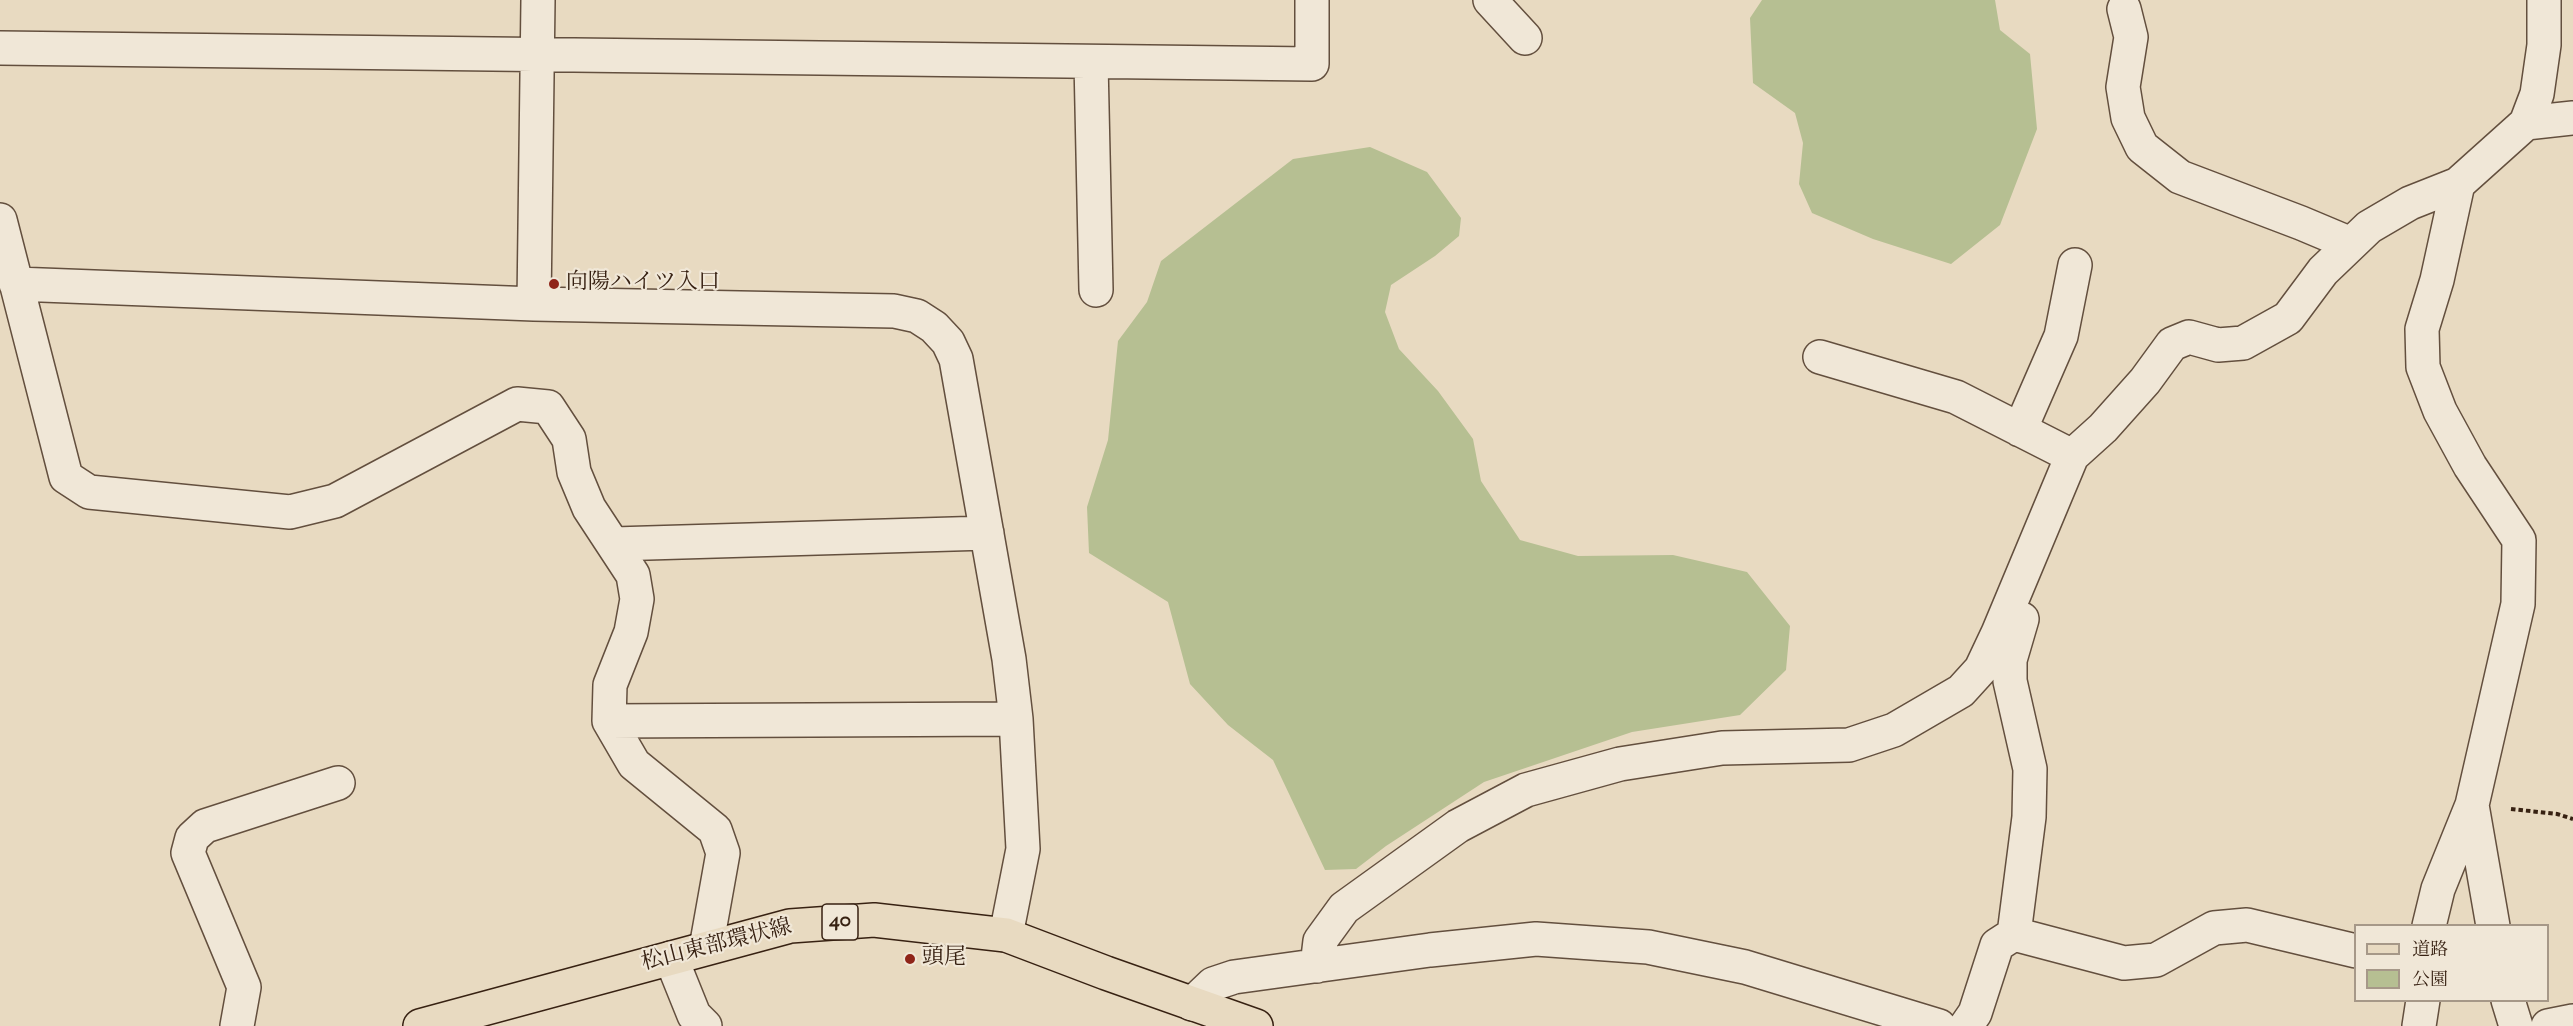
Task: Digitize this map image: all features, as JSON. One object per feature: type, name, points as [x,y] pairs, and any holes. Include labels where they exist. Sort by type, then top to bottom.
[{"type":"main road","name":"松山東部環状線","points":[[420,1026],[790,926],[874,920],[1006,935],[1256,1026]]},
{"type":"street","points":[[534,304],[538,0]]},
{"type":"street","points":[[0,48],[1312,64],[1312,0]]},
{"type":"street","points":[[1490,0],[1525,38]]},
{"type":"street","points":[[1317,966],[1320,941],[1344,909],[1458,826],[1526,790],[1620,764],[1722,748],[1849,745],[1894,730],[1961,691],[1981,669],[2022,580],[2072,456],[2103,428],[2145,381],[2172,344],[2189,337],[2218,345],[2243,343],[2288,318],[2323,271],[2369,227],[2410,203],[2458,184],[2526,123],[2537,94],[2544,45],[2544,0]]},
{"type":"street","points":[[2124,9],[2131,37],[2123,87],[2128,118],[2142,147],[2180,177],[2351,244]]},
{"type":"street","points":[[1091,62],[1096,291]]},
{"type":"street","points":[[2526,123],[2573,118]]},
{"type":"street","points":[[2429,924],[2438,889],[2472,805],[2518,604],[2519,540],[2469,466],[2440,411],[2423,367],[2422,329],[2437,280],[2458,184]]},
{"type":"street","points":[[0,220],[66,477],[89,492],[290,512],[335,501],[517,404],[548,407],[568,438],[574,472],[589,508],[633,575],[637,599],[632,632],[610,685],[609,721],[634,764],[715,830],[723,854],[706,948]]},
{"type":"street","points":[[2020,430],[2061,336],[2075,265]]},
{"type":"street","points":[[16,284],[534,304],[894,311],[917,315],[934,327],[948,342],[956,358],[1009,659],[1016,719],[1023,849],[1006,935]]},
{"type":"street","points":[[1820,357],[1956,397],[2072,456]]},
{"type":"street","points":[[614,544],[987,533]]},
{"type":"street","points":[[2014,934],[2029,816],[2030,769],[2010,681],[2010,660],[2028,598],[2022,580]]},
{"type":"street","points":[[609,721],[1016,719]]},
{"type":"street","points":[[237,1026],[244,987],[188,853],[192,838],[206,826],[338,783]]},
{"type":"street","points":[[2472,805],[2493,924]]},
{"type":"street","points":[[1966,1026],[1975,1013],[1997,945],[2014,934],[2124,963],[2156,960],[2214,928],[2247,925],[2354,951]]},
{"type":"street","points":[[1192,1004],[1214,984],[1234,977],[1536,939],[1648,947],[1746,967],[1939,1026]]},
{"type":"street","points":[[671,958],[694,1015],[705,1026]]},
{"type":"street","points":[[2419,1026],[2423,1002]]},
{"type":"street","points":[[2509,1002],[2516,1026]]},
{"type":"street","points":[[2548,1026],[2573,1021]]},
{"type":"path","points":[[2472,805],[2558,814],[2573,819]]},
{"type":"green space","points":[[1762,0],[1995,0],[2000,30],[2030,54],[2037,129],[2000,225],[1951,264],[1873,239],[1812,213],[1799,184],[1803,143],[1795,113],[1753,83],[1750,18]]},
{"type":"green space","points":[[1370,147],[1427,172],[1461,218],[1459,236],[1435,256],[1391,285],[1385,312],[1399,349],[1438,391],[1473,439],[1481,481],[1520,540],[1578,556],[1673,555],[1747,572],[1790,626],[1786,670],[1740,715],[1632,732],[1484,782],[1386,846],[1356,869],[1325,870],[1273,760],[1228,725],[1190,684],[1168,602],[1089,553],[1087,507],[1108,440],[1118,341],[1147,302],[1161,261],[1293,159]]},
{"type":"place","name":"向陽ハイツ入口","points":[[554,284]]},
{"type":"place","name":"頭尾","points":[[910,959]]}]
